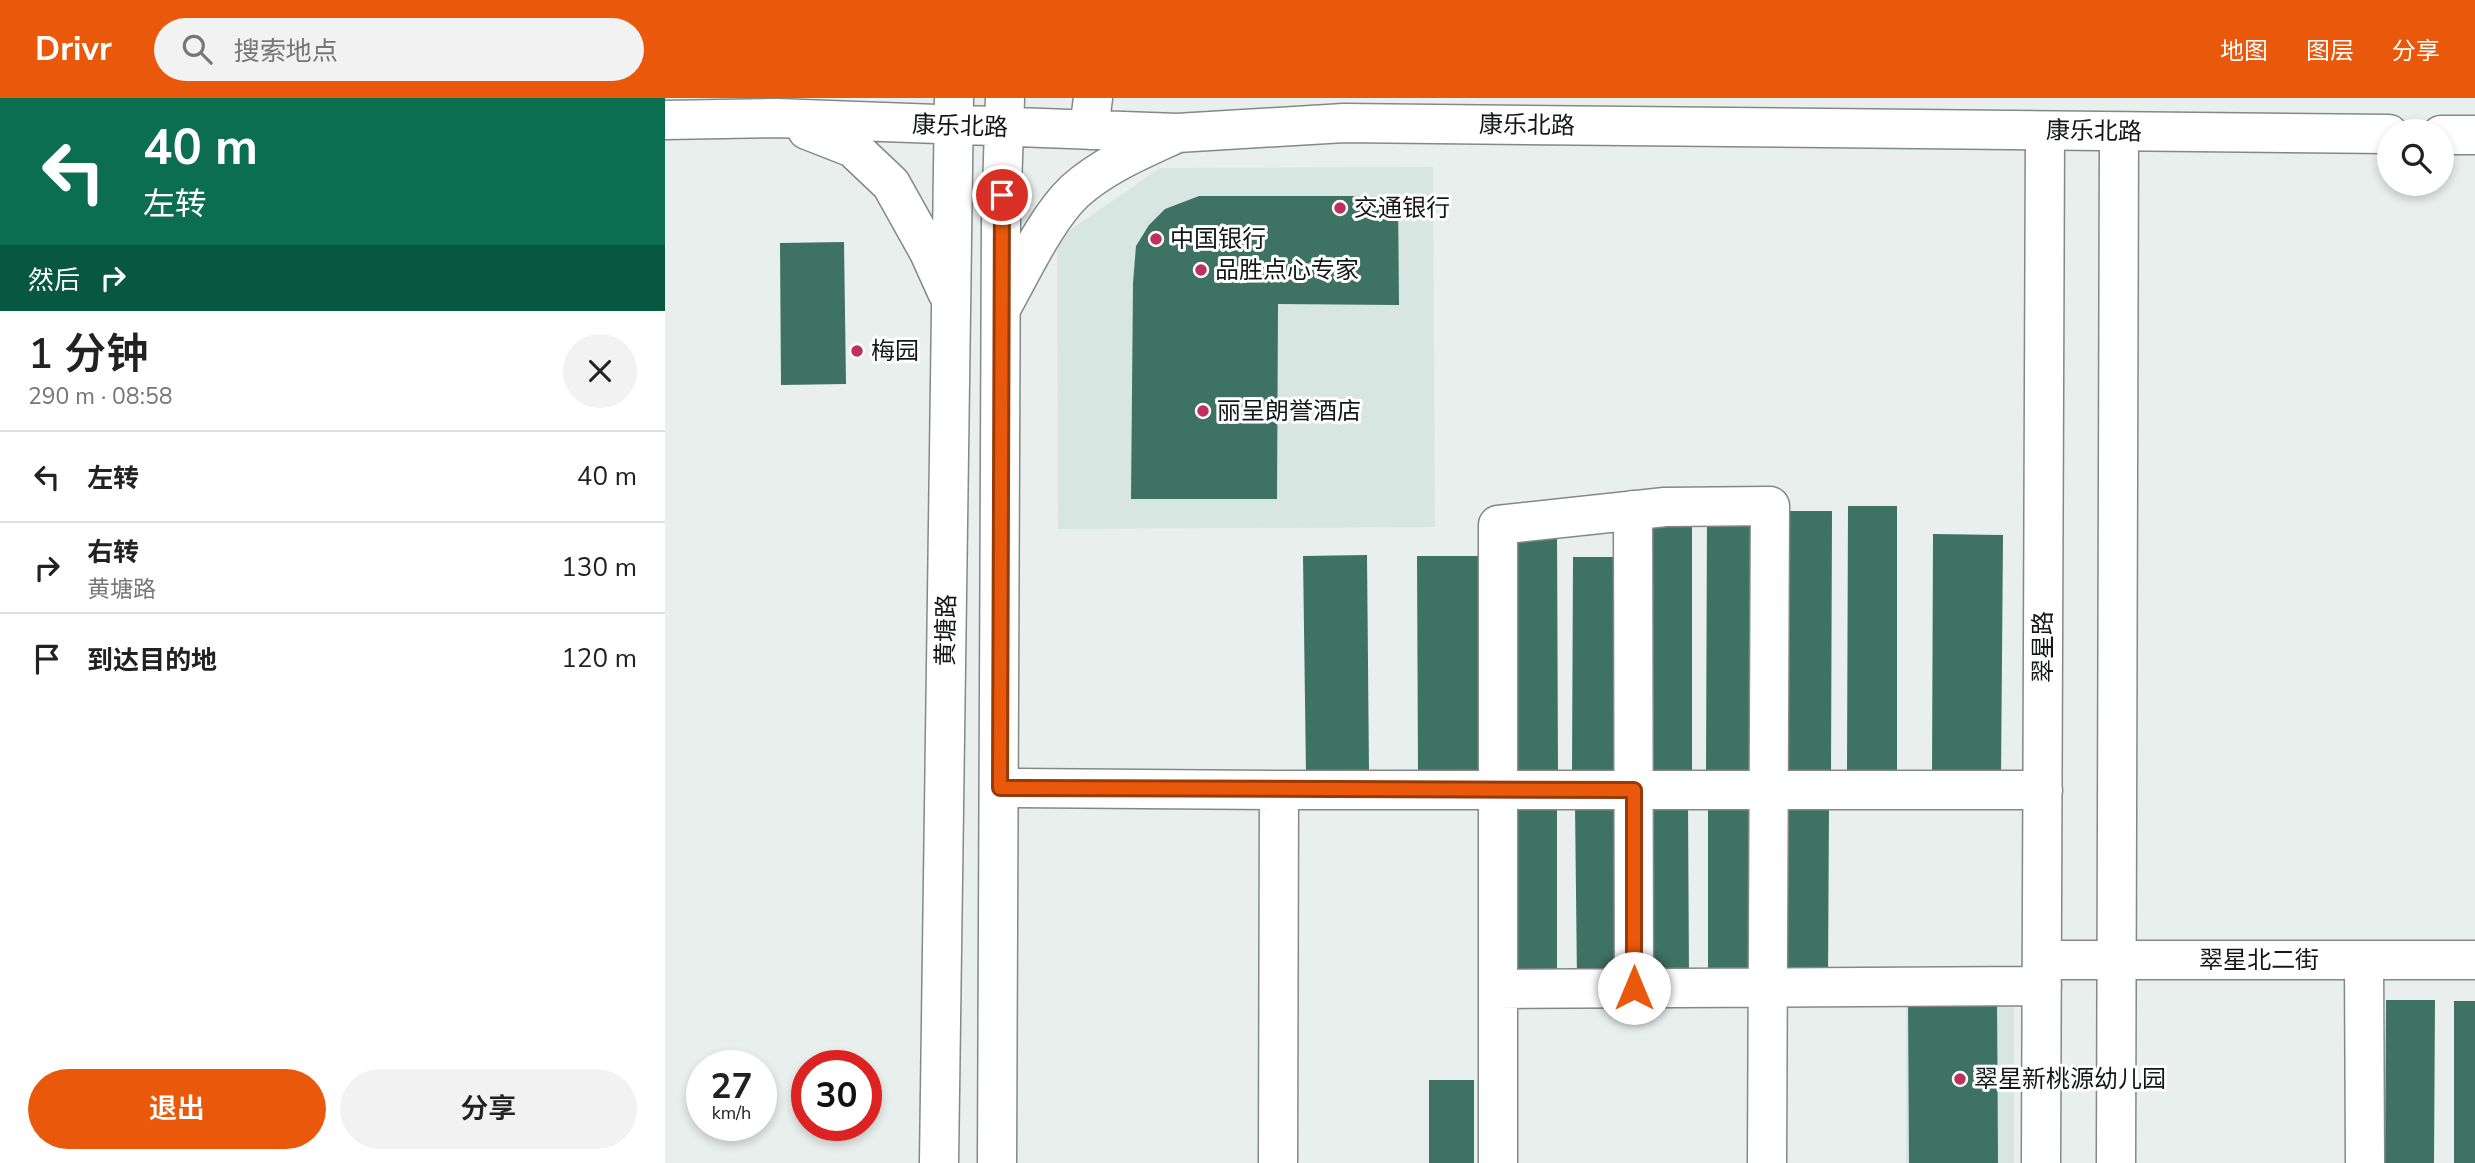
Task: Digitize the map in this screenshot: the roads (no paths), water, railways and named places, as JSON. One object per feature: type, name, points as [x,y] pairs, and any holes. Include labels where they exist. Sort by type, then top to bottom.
[{"type":"street","name":"康乐北路","points":[[665,120],[776,118],[870,110],[1091,114],[1177,133],[1344,123],[1734,113],[2045,131],[2377,134]]},
{"type":"street","name":"黄塘路","points":[[939,1163],[953,112]]},
{"type":"street","points":[[997,1163],[1001,219],[1005,113]]},
{"type":"street","points":[[776,118],[853,148],[891,184],[929,252],[951,300]]},
{"type":"street","name":"翠星路","points":[[2041,1163],[2045,131]]},
{"type":"street","points":[[2116,1163],[2119,132]]},
{"type":"street","points":[[1002,307],[1049,225],[1073,193],[1109,166],[1177,133]]},
{"type":"street","points":[[2454,135],[2475,135]]},
{"type":"street","points":[[1498,1163],[1498,525],[1665,507],[1770,506],[1767,1163]]},
{"type":"street","points":[[1633,510],[1634,988]]},
{"type":"street","points":[[1000,788],[2043,790]]},
{"type":"street","points":[[1278,1163],[1279,790]]},
{"type":"street","name":"翠星北二街","points":[[1498,989],[1768,988],[2042,973],[2117,960],[2475,960]]},
{"type":"street","points":[[2364,960],[2365,1163]]},
{"type":"place","name":"交通银行","points":[[1340,208]]},
{"type":"place","name":"中国银行","points":[[1156,239]]},
{"type":"place","name":"品胜点心专家","points":[[1201,270]]},
{"type":"place","name":"梅园","points":[[857,351]]},
{"type":"place","name":"丽呈朗誉酒店","points":[[1203,411]]},
{"type":"place","name":"翠星新桃源幼儿园","points":[[1960,1079]]}]
